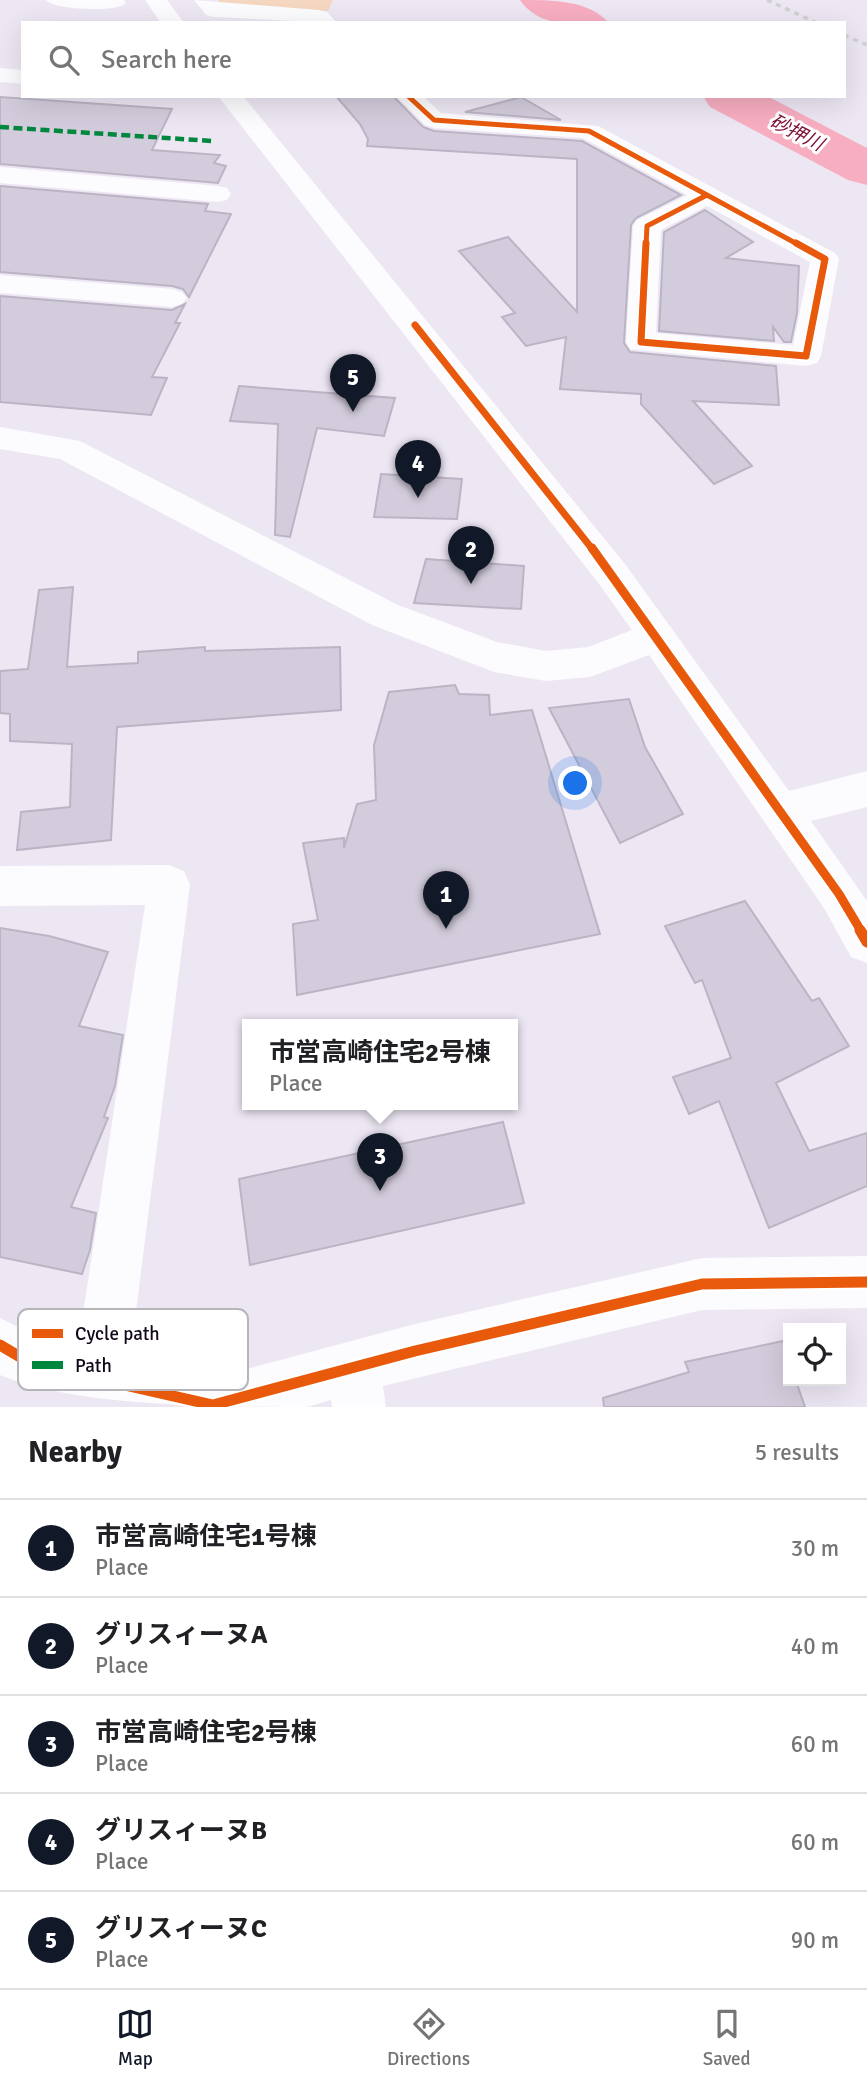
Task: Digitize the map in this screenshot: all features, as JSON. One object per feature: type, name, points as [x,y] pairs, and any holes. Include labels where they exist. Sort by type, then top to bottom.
[{"type":"street","points":[[57,0],[114,2],[129,21]]},
{"type":"street","points":[[156,0],[172,21]]},
{"type":"street","points":[[205,0],[214,10],[319,17],[324,21]]},
{"type":"street","points":[[0,75],[21,76]]},
{"type":"street","points":[[232,98],[518,455],[657,636],[839,894],[867,942]]},
{"type":"street","points":[[410,98],[434,120],[589,131],[709,194],[825,259],[806,356],[641,342],[648,226],[709,194]]},
{"type":"street","points":[[0,176],[218,194]]},
{"type":"street","points":[[0,284],[172,298]]},
{"type":"street","points":[[0,438],[68,449],[385,615],[494,657],[546,666],[590,662],[657,636]]},
{"type":"street","points":[[781,811],[867,789]]},
{"type":"street","points":[[0,886],[169,885],[110,1309]]},
{"type":"street","points":[[145,1390],[213,1405],[356,1387],[702,1284],[867,1282]]},
{"type":"street","points":[[0,1345],[18,1356]]},
{"type":"shaded area","points":[[218,0],[333,0],[328,11],[221,4]]},
{"type":"building","points":[[0,97],[172,109],[152,150],[220,155],[214,163],[226,166],[218,183],[0,164]]},
{"type":"building","points":[[338,98],[395,98],[423,127],[434,131],[582,141],[681,195],[636,218],[631,225],[624,343],[630,352],[776,366],[779,405],[693,401],[752,466],[714,484],[641,404],[641,394],[560,389],[566,337],[526,346],[502,317],[515,313],[459,251],[508,237],[577,312],[577,159],[367,146],[368,139],[360,124]]},
{"type":"building","points":[[523,98],[561,120],[465,112]]},
{"type":"building","points":[[0,186],[208,204],[205,211],[231,214],[189,297],[183,289],[172,286],[0,272]]},
{"type":"building","points":[[705,210],[753,242],[726,258],[799,266],[797,313],[791,342],[784,342],[773,327],[774,341],[659,331],[664,232]]},
{"type":"building","points":[[0,296],[172,310],[185,304],[175,323],[180,323],[152,377],[167,378],[151,415],[0,402]]},
{"type":"building","points":[[239,386],[395,398],[384,436],[317,428],[290,537],[275,535],[278,424],[230,421]]},
{"type":"building","points":[[381,474],[462,479],[457,519],[374,517]]},
{"type":"building","points":[[426,559],[524,566],[521,609],[414,603]]},
{"type":"building","points":[[73,587],[67,667],[138,663],[138,652],[205,647],[205,651],[340,647],[341,710],[117,727],[111,840],[17,850],[21,812],[70,807],[72,744],[10,741],[10,714],[0,713],[0,671],[28,669],[39,590]]},
{"type":"building","points":[[455,685],[459,694],[489,695],[490,715],[532,710],[600,934],[297,995],[293,924],[318,920],[303,843],[344,838],[344,848],[357,804],[376,800],[374,745],[389,692]]},
{"type":"building","points":[[629,699],[645,747],[683,814],[620,843],[549,708]]},
{"type":"building","points":[[745,901],[812,1001],[819,998],[849,1046],[776,1083],[809,1151],[867,1133],[867,1186],[769,1228],[719,1101],[689,1114],[673,1077],[731,1058],[702,980],[695,983],[665,926]]},
{"type":"building","points":[[0,928],[49,936],[108,952],[79,1026],[123,1035],[115,1086],[104,1117],[108,1118],[71,1207],[96,1213],[90,1250],[82,1274],[0,1257]]},
{"type":"building","points":[[503,1122],[524,1203],[250,1265],[239,1179]]},
{"type":"building","points":[[783,1341],[783,1386],[798,1386],[805,1407],[604,1407],[603,1398],[689,1372],[685,1362]]},
{"type":"waterway","name":"砂押川","points":[[543,0],[582,21]]},
{"type":"waterway","name":"砂押川","points":[[732,98],[867,169]]},
{"type":"railway","points":[[767,0],[813,21]]},
{"type":"railway","points":[[846,36],[867,45]]},
{"type":"marked path","points":[[0,127],[212,141]]},
{"type":"cycle path","points":[[410,98],[434,120],[589,131],[707,195]]},
{"type":"cycle path","points":[[707,195],[825,259],[806,356],[641,342],[647,226],[707,195]]},
{"type":"cycle path","points":[[415,325],[612,574],[839,894],[867,942]]},
{"type":"cycle path","points":[[147,1390],[213,1405],[415,1351],[702,1284],[867,1282]]},
{"type":"cycle path","points":[[0,1345],[18,1356]]},
{"type":"place","name":"グリスィーヌC","points":[[353,412]]},
{"type":"place","name":"グリスィーヌB","points":[[418,498]]},
{"type":"place","name":"グリスィーヌA","points":[[471,584]]},
{"type":"place","name":"市営高崎住宅1号棟","points":[[446,929]]},
{"type":"place","name":"市営高崎住宅2号棟","points":[[380,1191]]}]
